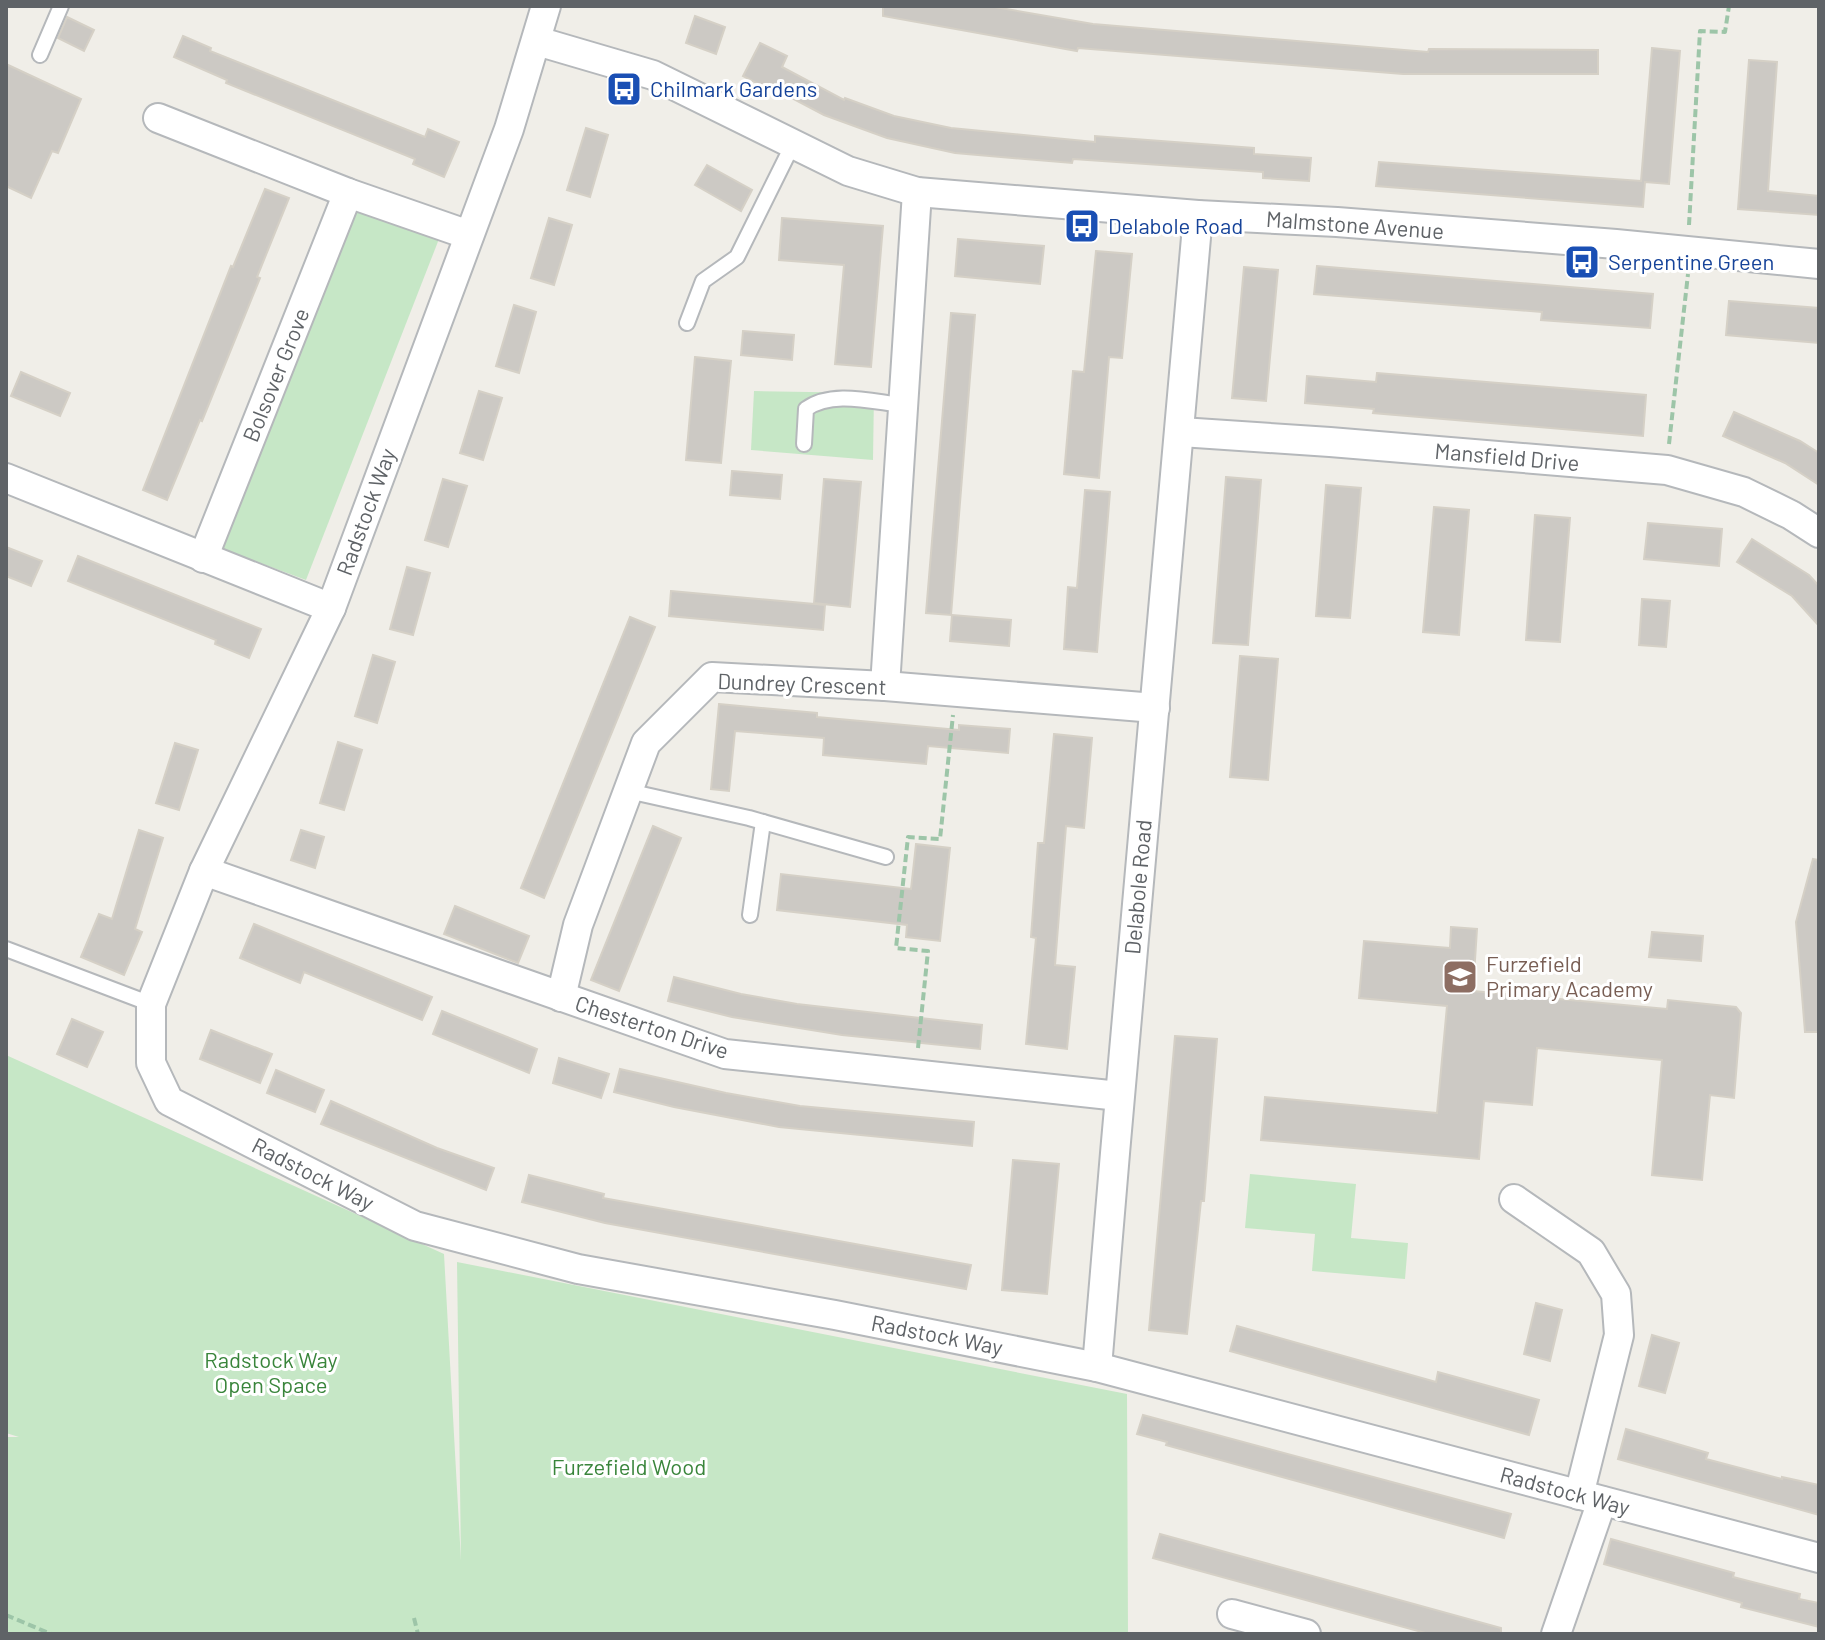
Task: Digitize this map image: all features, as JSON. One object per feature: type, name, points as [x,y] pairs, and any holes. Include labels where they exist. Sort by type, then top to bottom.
[{"type":"street","name":"Radstock Way","points":[[546,6],[509,129],[331,608],[204,871],[151,1004],[151,1063],[169,1101],[415,1226],[578,1269],[835,1315],[1097,1367],[1819,1558]]},
{"type":"street","name":"Malmstone Avenue","points":[[537,41],[653,75],[848,171],[917,192],[1198,215],[1337,222],[1819,264]]},
{"type":"street","points":[[158,118],[348,193],[469,235]]},
{"type":"street","points":[[885,686],[917,192]]},
{"type":"street","name":"Bolsover Grove","points":[[203,558],[348,193]]},
{"type":"street","name":"Delabole Road","points":[[1097,1367],[1198,215]]},
{"type":"street","name":"Mansfield Drive","points":[[1181,432],[1667,470],[1744,492],[1819,533]]},
{"type":"street","points":[[6,478],[331,608]]},
{"type":"street","name":"Dundrey Crescent","points":[[561,997],[578,925],[646,743],[712,677],[885,686],[1155,708]]},
{"type":"street","name":"Chesterton Drive","points":[[204,871],[725,1054],[1119,1096]]},
{"type":"street","points":[[1514,1199],[1591,1252],[1616,1294],[1619,1335],[1590,1498],[1556,1634]]},
{"type":"street","points":[[1232,1614],[1306,1634]]},
{"type":"lane","points":[[40,55],[61,6]]},
{"type":"lane","points":[[687,323],[703,281],[737,257],[793,144]]},
{"type":"lane","points":[[804,444],[806,409],[816,402],[828,398],[903,405]]},
{"type":"lane","points":[[628,791],[763,822],[886,857]]},
{"type":"lane","points":[[750,915],[763,822]]},
{"type":"lane","points":[[6,949],[151,1004]]},
{"type":"path","points":[[1667,470],[1688,251],[1700,31],[1725,32],[1729,6]]},
{"type":"path","points":[[918,1075],[928,951],[896,948],[908,837],[940,839],[954,693]]},
{"type":"path","points":[[6,1615],[51,1634]]},
{"type":"path","points":[[414,1618],[418,1634]]},
{"type":"green space","points":[[353,208],[439,239],[306,580],[219,548]]},
{"type":"green space","points":[[754,391],[874,393],[873,460],[751,450]]},
{"type":"green space","points":[[6,1055],[444,1254],[461,1561],[457,1262],[1127,1394],[1128,1634],[6,1634],[6,1437],[19,1437],[6,1433]]},
{"type":"green space","points":[[1250,1174],[1356,1184],[1351,1238],[1408,1243],[1405,1279],[1312,1271],[1315,1234],[1245,1228]]},
{"type":"building","points":[[883,6],[989,6],[1093,24],[1428,52],[1429,49],[1598,50],[1598,74],[1403,74],[1078,48],[1077,51],[883,16]]},
{"type":"building","points":[[695,16],[725,27],[716,54],[686,43]]},
{"type":"building","points":[[67,17],[94,30],[84,51],[58,38]]},
{"type":"building","points":[[183,36],[211,48],[210,51],[425,137],[428,129],[459,142],[444,177],[413,164],[415,159],[226,83],[227,80],[174,57]]},
{"type":"building","points":[[760,43],[787,56],[782,67],[844,100],[894,116],[951,128],[1095,142],[1095,136],[1254,148],[1254,154],[1311,158],[1309,181],[1263,178],[1263,172],[1073,159],[1072,163],[955,153],[887,138],[824,115],[743,76]]},
{"type":"building","points":[[1652,48],[1680,51],[1669,184],[1645,182],[1643,207],[1376,186],[1379,162],[1641,181]]},
{"type":"building","points":[[1749,60],[1777,62],[1768,191],[1819,196],[1819,215],[1738,209]]},
{"type":"building","points":[[6,64],[81,99],[58,153],[52,151],[31,198],[6,186]]},
{"type":"building","points":[[586,128],[608,135],[590,197],[567,190]]},
{"type":"building","points":[[707,165],[752,190],[741,211],[695,185]]},
{"type":"building","points":[[265,189],[289,198],[257,277],[260,278],[167,500],[143,490],[231,266]]},
{"type":"building","points":[[549,218],[572,225],[554,285],[531,278]]},
{"type":"building","points":[[782,218],[883,226],[871,367],[835,364],[844,265],[779,260]]},
{"type":"building","points":[[958,239],[1044,246],[1040,284],[955,276]]},
{"type":"building","points":[[1096,251],[1132,254],[1122,358],[1109,357],[1099,478],[1064,474],[1073,371],[1084,372]]},
{"type":"building","points":[[1317,266],[1653,294],[1650,328],[1541,320],[1542,312],[1314,294]]},
{"type":"building","points":[[1244,267],[1278,270],[1266,401],[1232,398]]},
{"type":"building","points":[[1729,301],[1819,308],[1819,343],[1726,335]]},
{"type":"building","points":[[514,305],[536,312],[519,373],[496,366]]},
{"type":"building","points":[[951,313],[975,315],[951,615],[926,613]]},
{"type":"building","points":[[743,331],[794,335],[792,360],[741,355]]},
{"type":"building","points":[[695,357],[731,361],[721,463],[686,460]]},
{"type":"building","points":[[21,372],[70,393],[60,416],[11,396]]},
{"type":"building","points":[[1377,373],[1646,395],[1643,436],[1373,413],[1374,409],[1305,403],[1307,376],[1376,382]]},
{"type":"building","points":[[479,391],[502,398],[483,460],[460,453]]},
{"type":"building","points":[[1734,412],[1800,441],[1819,453],[1819,485],[1785,463],[1723,436]]},
{"type":"building","points":[[732,471],[782,475],[780,499],[730,495]]},
{"type":"building","points":[[1226,477],[1261,480],[1248,645],[1213,643]]},
{"type":"building","points":[[443,479],[467,486],[448,547],[425,540]]},
{"type":"building","points":[[824,479],[861,482],[850,607],[814,603]]},
{"type":"building","points":[[1326,485],[1361,488],[1350,618],[1316,616]]},
{"type":"building","points":[[1085,490],[1110,492],[1097,652],[1064,649],[1068,587],[1077,588]]},
{"type":"building","points":[[1434,507],[1469,510],[1459,635],[1423,632]]},
{"type":"building","points":[[1535,515],[1570,518],[1560,642],[1526,640]]},
{"type":"building","points":[[1648,523],[1722,529],[1719,566],[1644,559]]},
{"type":"building","points":[[1752,539],[1809,575],[1819,586],[1819,626],[1792,596],[1737,562]]},
{"type":"building","points":[[6,547],[42,561],[31,586],[6,576]]},
{"type":"building","points":[[78,556],[261,629],[249,658],[215,644],[216,640],[68,581]]},
{"type":"building","points":[[407,567],[430,573],[413,635],[390,629]]},
{"type":"building","points":[[671,591],[825,605],[823,630],[669,616]]},
{"type":"building","points":[[1642,599],[1670,601],[1666,647],[1639,645]]},
{"type":"building","points":[[952,615],[1011,620],[1009,646],[950,641]]},
{"type":"building","points":[[630,617],[655,627],[544,898],[521,888]]},
{"type":"building","points":[[373,655],[395,662],[377,723],[355,716]]},
{"type":"building","points":[[1240,656],[1278,659],[1268,780],[1230,777]]},
{"type":"building","points":[[719,704],[959,730],[959,725],[1010,729],[1008,753],[928,746],[926,764],[823,755],[824,738],[735,731],[729,791],[711,789]]},
{"type":"building","points":[[1054,734],[1092,738],[1084,828],[1066,826],[1055,965],[1075,967],[1067,1049],[1026,1044],[1036,938],[1031,937],[1038,843],[1044,843]]},
{"type":"building","points":[[338,742],[362,750],[344,810],[320,803]]},
{"type":"building","points":[[175,743],[198,750],[179,810],[156,803]]},
{"type":"building","points":[[653,826],[681,838],[619,991],[591,980]]},
{"type":"building","points":[[139,830],[163,838],[135,929],[142,932],[124,975],[81,957],[99,914],[112,919]]},
{"type":"building","points":[[301,830],[324,837],[315,868],[291,860]]},
{"type":"building","points":[[916,844],[950,848],[940,941],[906,937],[907,925],[777,910],[781,874],[911,889]]},
{"type":"building","points":[[1813,859],[1819,860],[1819,1032],[1805,1032],[1796,922]]},
{"type":"building","points":[[455,906],[529,936],[518,963],[444,934]]},
{"type":"building","points":[[254,924],[432,997],[422,1020],[304,972],[300,983],[240,958]]},
{"type":"building","points":[[1451,927],[1477,929],[1473,991],[1667,1009],[1668,1000],[1736,1007],[1741,1013],[1734,1098],[1710,1095],[1702,1180],[1652,1175],[1662,1060],[1537,1048],[1532,1105],[1484,1101],[1479,1159],[1261,1140],[1265,1097],[1437,1113],[1447,1006],[1359,998],[1364,941],[1450,948]]},
{"type":"building","points":[[1652,932],[1703,936],[1701,961],[1649,957]]},
{"type":"building","points":[[674,977],[797,1004],[982,1025],[980,1049],[842,1035],[732,1017],[668,1001]]},
{"type":"building","points":[[442,1011],[537,1049],[529,1073],[433,1034]]},
{"type":"building","points":[[72,1019],[103,1032],[87,1067],[57,1054]]},
{"type":"building","points":[[211,1030],[272,1054],[260,1083],[200,1059]]},
{"type":"building","points":[[1175,1036],[1217,1039],[1204,1201],[1201,1201],[1187,1334],[1149,1330]]},
{"type":"building","points":[[559,1058],[609,1074],[601,1098],[553,1083]]},
{"type":"building","points":[[620,1069],[800,1106],[974,1122],[972,1146],[779,1127],[674,1107],[614,1092]]},
{"type":"building","points":[[276,1070],[324,1090],[315,1112],[267,1093]]},
{"type":"building","points":[[331,1101],[437,1148],[494,1168],[486,1190],[321,1124]]},
{"type":"building","points":[[1013,1160],[1059,1164],[1047,1294],[1002,1290]]},
{"type":"building","points":[[529,1175],[604,1194],[603,1198],[971,1265],[966,1289],[605,1223],[522,1202]]},
{"type":"building","points":[[1536,1303],[1562,1310],[1550,1361],[1524,1354]]},
{"type":"building","points":[[1237,1326],[1436,1382],[1438,1372],[1539,1400],[1529,1435],[1230,1351]]},
{"type":"building","points":[[1652,1335],[1679,1343],[1665,1393],[1639,1386]]},
{"type":"building","points":[[1143,1415],[1511,1514],[1504,1538],[1166,1445],[1167,1442],[1137,1434]]},
{"type":"building","points":[[1626,1429],[1708,1453],[1706,1459],[1782,1479],[1819,1485],[1819,1515],[1618,1459]]},
{"type":"building","points":[[1160,1534],[1501,1628],[1501,1634],[1429,1634],[1153,1558]]},
{"type":"building","points":[[1611,1539],[1800,1594],[1799,1599],[1819,1603],[1819,1627],[1741,1607],[1742,1603],[1604,1564]]},
{"type":"place","name":"Chilmark Gardens","points":[[624,89]]},
{"type":"place","name":"Delabole Road","points":[[1082,226]]},
{"type":"place","name":"Serpentine Green","points":[[1582,262]]},
{"type":"place","name":"Furzefield Primary Academy","points":[[1460,977]]},
{"type":"park label","name":"Radstock Way Open Space","points":[[271,1372]]},
{"type":"park label","name":"Furzefield Wood","points":[[629,1467]]}]
